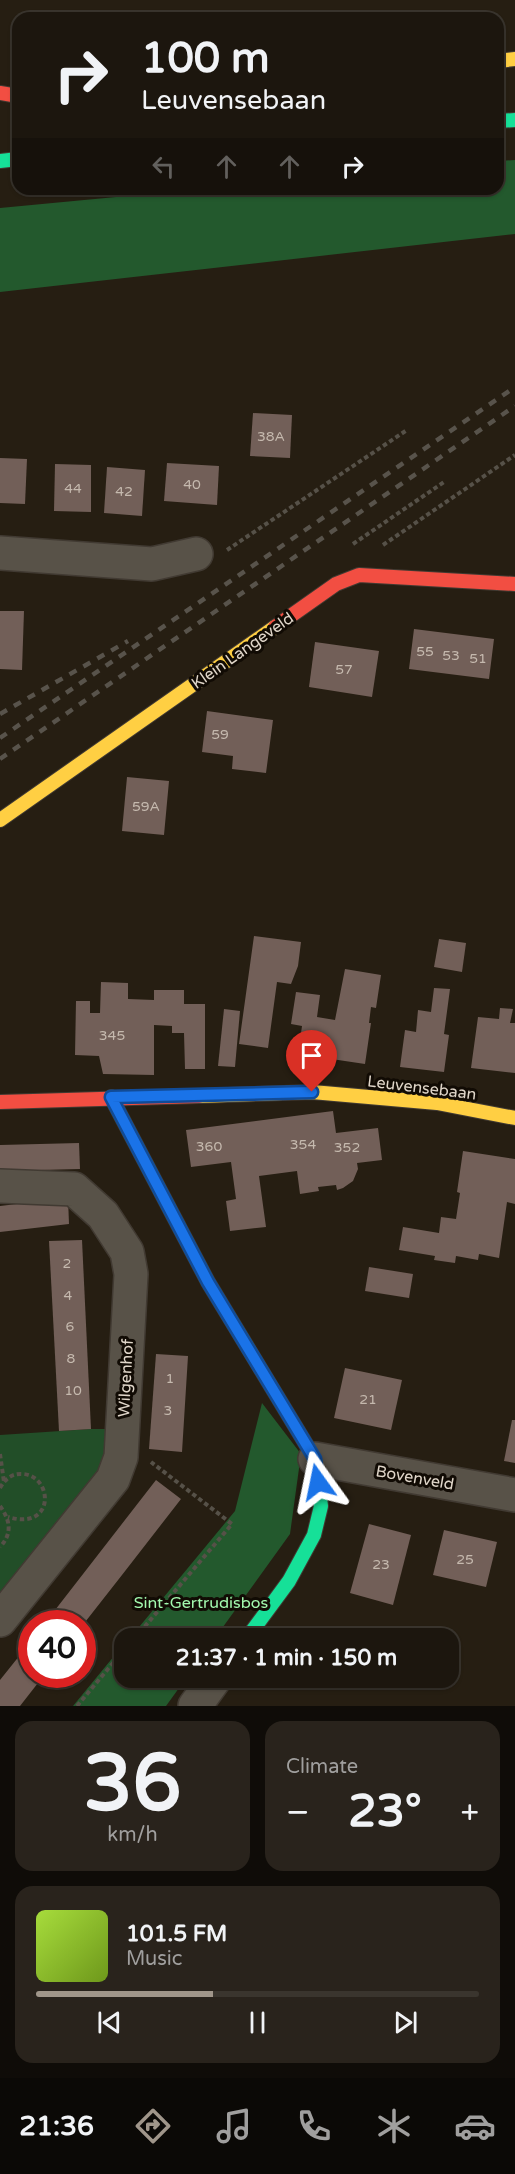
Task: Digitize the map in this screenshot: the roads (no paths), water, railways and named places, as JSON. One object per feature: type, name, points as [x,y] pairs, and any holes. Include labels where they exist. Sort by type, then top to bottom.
[{"type":"main road","name":"Klein Langeveld","points":[[0,820],[336,584],[359,575],[368,575],[515,584]]},
{"type":"main road","name":"Leuvensebaan","points":[[0,1102],[312,1092],[437,1103],[515,1118]]},
{"type":"main road","points":[[111,1097],[208,1282],[315,1459],[321,1506],[314,1535],[289,1581],[255,1628]]},
{"type":"street","points":[[0,554],[152,564],[196,554]]},
{"type":"street","name":"Wilgenhof","points":[[0,1186],[74,1189],[103,1215],[127,1252],[131,1274],[121,1457],[113,1479],[0,1620]]},
{"type":"street","name":"Bovenveld","points":[[315,1459],[515,1495]]},
{"type":"street","points":[[195,1706],[208,1688]]},
{"type":"railway","points":[[0,738],[515,387]]},
{"type":"railway","points":[[0,759],[515,406]]},
{"type":"railway","points":[[0,714],[128,641]]},
{"type":"park label","name":"Sint-Gertrudisbos","points":[[201,1602]]}]
